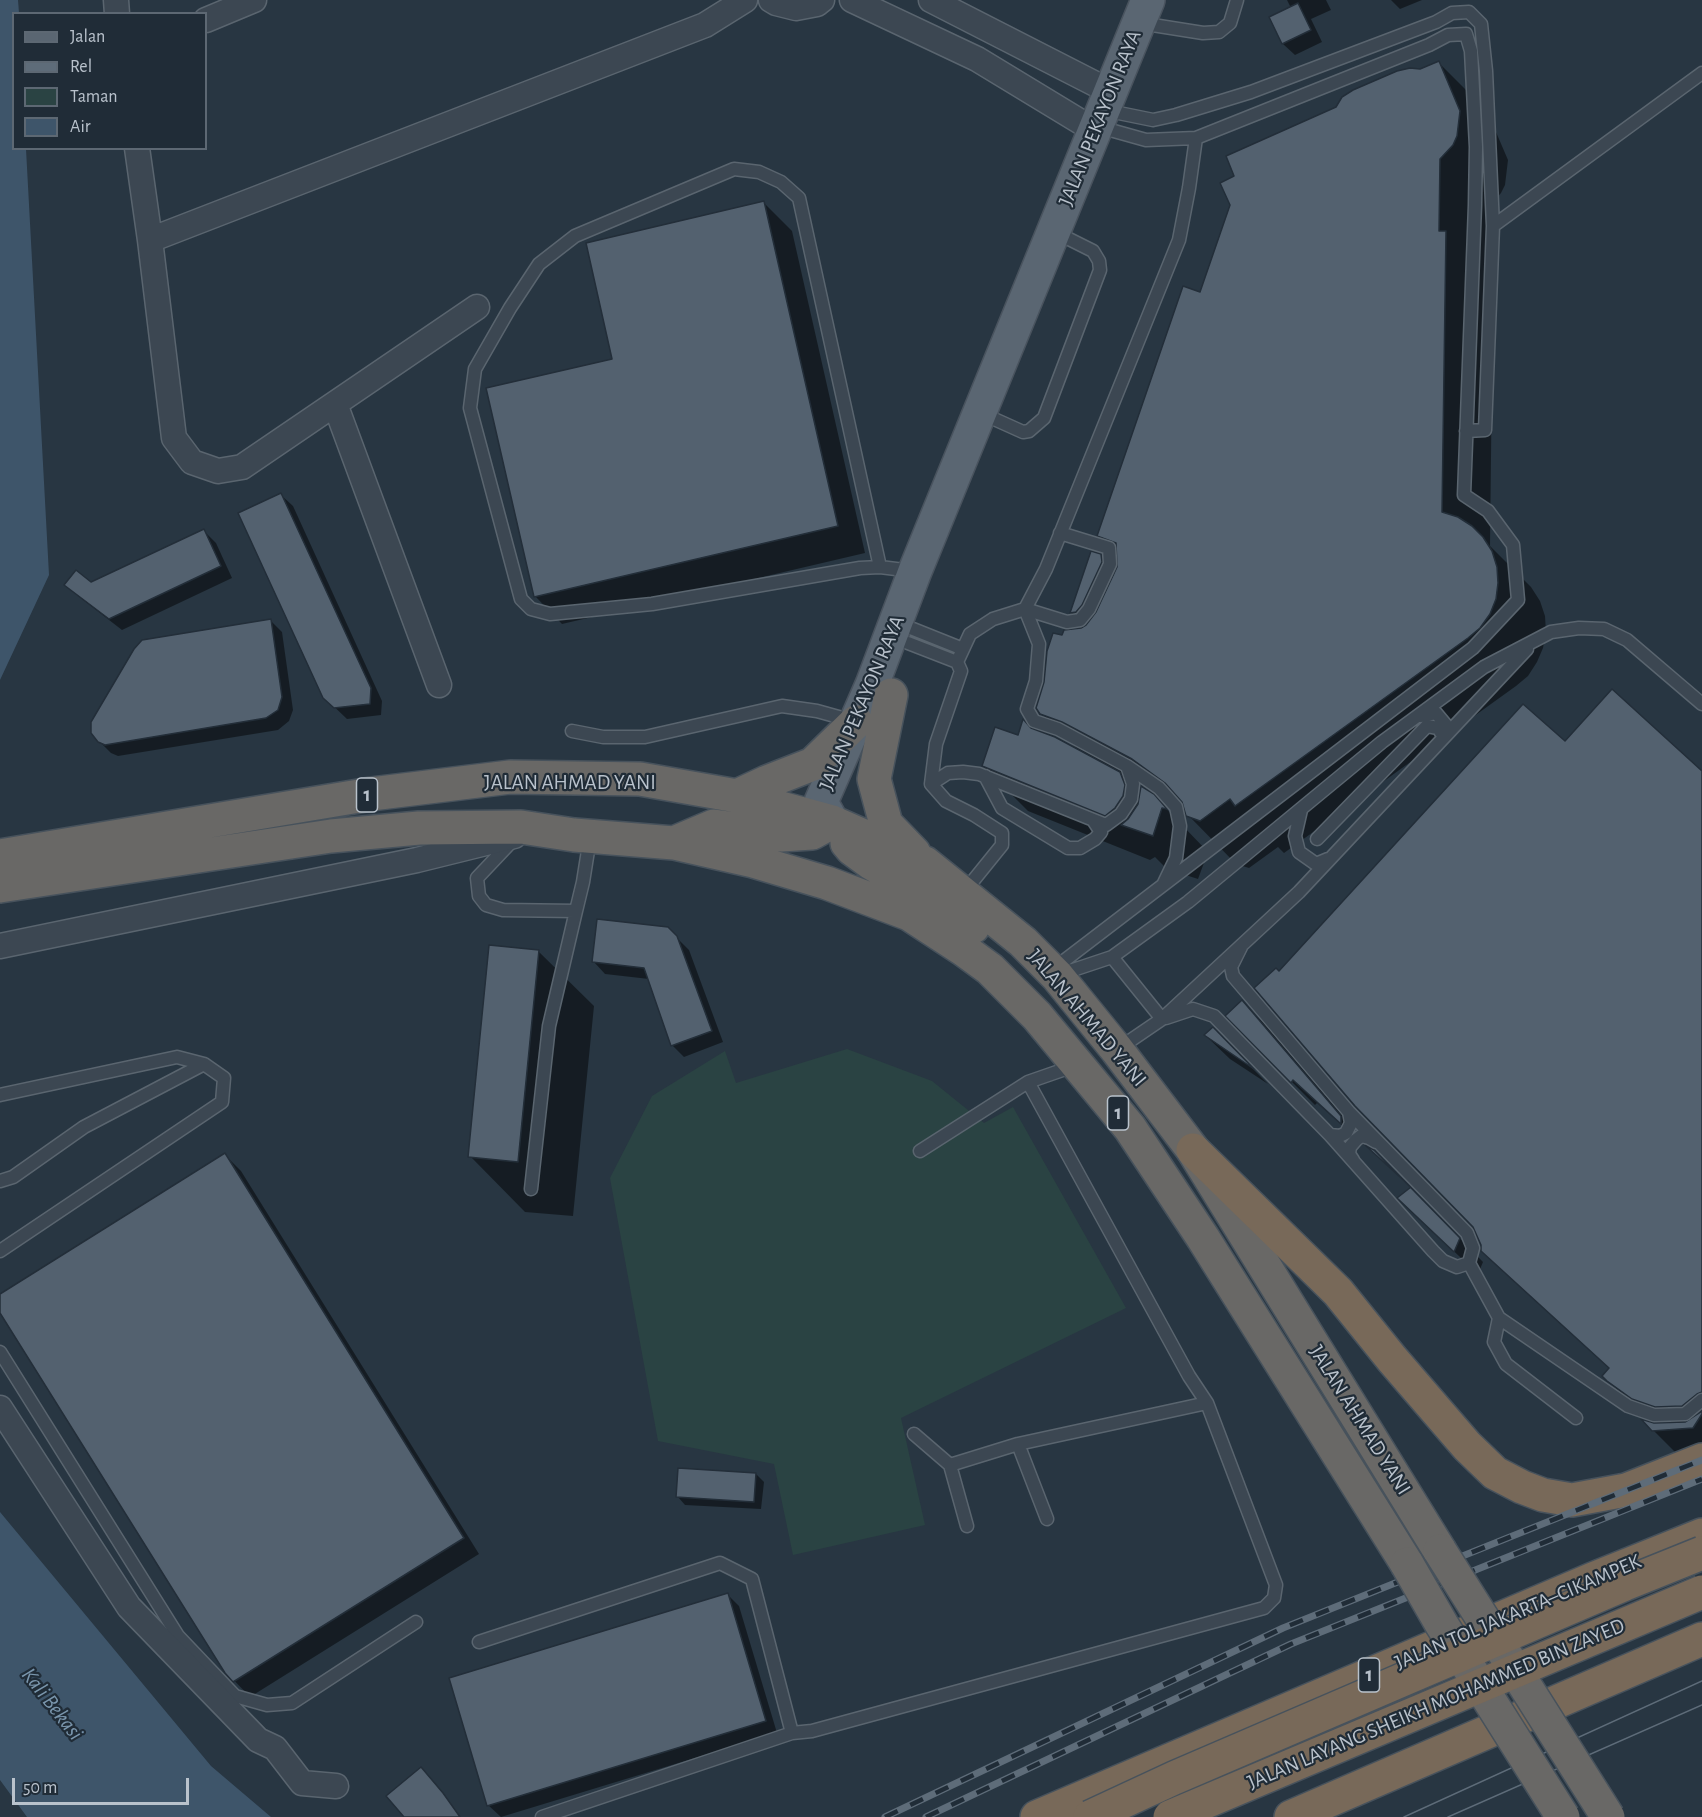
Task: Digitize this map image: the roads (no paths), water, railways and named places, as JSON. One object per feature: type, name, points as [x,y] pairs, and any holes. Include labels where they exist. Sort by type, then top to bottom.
[{"type":"highway","points":[[891,695],[874,779],[886,824],[925,863]]},
{"type":"highway","points":[[737,796],[813,764],[856,722]]},
{"type":"highway","name":"JALAN AHMAD YANI","points":[[0,856],[371,794],[510,777],[640,778],[737,796],[832,822],[925,863],[1023,942],[1054,973],[1117,1050],[1193,1150],[1440,1551],[1608,1817]]},
{"type":"highway","points":[[674,843],[714,826],[781,835],[812,833],[832,822],[852,849],[871,863],[963,918],[1002,951],[1078,1064]]},
{"type":"highway","name":"JALAN AHMAD YANI","points":[[0,886],[331,836],[419,828],[521,827],[582,836],[674,843],[753,861],[827,882],[909,914],[990,969],[1036,1016],[1130,1128],[1203,1238],[1563,1817]]},
{"type":"highway","points":[[0,899],[321,846],[517,836],[582,836]]},
{"type":"highway","points":[[1193,1150],[1338,1292],[1467,1446],[1495,1473],[1543,1495],[1572,1500],[1626,1490],[1702,1460]]},
{"type":"highway","name":"JALAN TOL JAKARTA–CIKAMPEK","points":[[1036,1817],[1702,1534]]},
{"type":"highway","name":"JALAN LAYANG SHEIKH MOHAMMED BIN ZAYED","points":[[1090,1817],[1174,1778],[1394,1683],[1702,1553]]},
{"type":"highway","name":"JALAN LAYANG SHEIKH MOHAMMED BIN ZAYED","points":[[1170,1817],[1702,1592]]},
{"type":"highway","points":[[1292,1817],[1702,1638]]},
{"type":"main road","name":"JALAN PEKAYON RAYA","points":[[832,822],[820,802],[856,722],[915,571],[1143,11]]},
{"type":"main road","name":"JALAN PEKAYON RAYA","points":[[832,822],[891,695],[983,414],[1053,233]]},
{"type":"street","points":[[207,20],[254,0]]},
{"type":"street","points":[[150,240],[705,26],[745,0]]},
{"type":"street","points":[[771,0],[796,8],[817,4],[822,0]]},
{"type":"street","points":[[852,0],[1101,115]]},
{"type":"street","points":[[931,0],[1101,115]]},
{"type":"street","points":[[136,150],[150,240],[174,438],[192,462],[218,471],[242,468],[477,307]]},
{"type":"street","points":[[335,404],[439,685]]},
{"type":"street","points":[[0,946],[417,860],[517,836]]},
{"type":"street","points":[[0,1408],[129,1607],[258,1740],[275,1748],[302,1783],[336,1786]]},
{"type":"lane","points":[[1143,11],[1203,33],[1219,32],[1230,23],[1237,0]]},
{"type":"lane","points":[[1101,115],[1153,120],[1176,115],[1251,92],[1436,22],[1452,13],[1469,12],[1481,24],[1486,71],[1493,226],[1485,430],[1466,431]]},
{"type":"lane","points":[[1054,973],[1162,886],[1473,648],[1518,600],[1513,545],[1488,511],[1464,495],[1476,159],[1471,51],[1466,34],[1448,35],[1429,45],[1196,138],[1146,140],[1101,115]]},
{"type":"lane","points":[[1493,226],[1702,73]]},
{"type":"lane","points":[[1162,886],[1176,858],[1180,826],[1176,807],[1160,788],[1127,766],[1058,729],[1034,721],[1028,709],[1036,681],[1039,644],[1025,609],[1046,569],[1179,240],[1196,138]]},
{"type":"lane","points":[[880,567],[799,198],[781,182],[759,172],[734,169],[575,236],[539,264],[510,308],[475,369],[470,408],[521,599],[531,609],[550,614],[652,604],[860,568],[880,567],[915,571]]},
{"type":"lane","points":[[983,414],[1023,432],[1029,431],[1044,418],[1100,270],[1100,261],[1092,251],[1053,233]]},
{"type":"lane","points":[[957,662],[970,634],[993,619],[1025,609],[1067,622],[1080,620],[1089,609],[1111,559],[1109,548],[1060,533]]},
{"type":"lane","points":[[1054,973],[1112,957],[1188,902],[1382,742],[1484,667],[1551,632],[1579,628],[1604,629],[1627,640],[1702,704]]},
{"type":"lane","points":[[910,636],[963,650]]},
{"type":"lane","points":[[910,636],[957,662],[962,671],[936,744],[931,784],[946,801],[1002,833],[1002,845],[964,893]]},
{"type":"lane","points":[[1117,1050],[1162,1019],[1299,892],[1534,641]]},
{"type":"lane","points":[[572,731],[603,737],[645,737],[782,706],[817,711],[856,722]]},
{"type":"lane","points":[[1412,720],[1426,714],[1436,713],[1446,725],[1444,737]]},
{"type":"lane","points":[[1317,838],[1427,726],[1438,728],[1444,737]]},
{"type":"lane","points":[[931,784],[948,773],[963,772],[985,776],[1106,825],[1121,814],[1131,800],[1132,784],[1127,766]]},
{"type":"lane","points":[[985,776],[1002,808],[1068,848],[1080,848],[1095,839],[1101,832],[1094,820]]},
{"type":"lane","points":[[1301,810],[1294,836],[1299,852],[1316,864],[1323,862],[1336,852]]},
{"type":"lane","points":[[517,836],[477,878],[479,897],[486,905],[503,910],[576,911]]},
{"type":"lane","points":[[531,1189],[549,1026],[583,882],[582,836]]},
{"type":"lane","points":[[1241,947],[1231,967],[1233,976],[1348,1112],[1467,1233],[1473,1248],[1468,1263],[1499,1318],[1628,1406],[1654,1415],[1685,1414],[1702,1400]]},
{"type":"lane","points":[[1112,957],[1162,1019]]},
{"type":"lane","points":[[1162,1019],[1193,1009],[1214,1016],[1330,1135],[1443,1261],[1457,1267],[1468,1263]]},
{"type":"lane","points":[[0,1095],[177,1057],[204,1064],[224,1078],[222,1102],[0,1251]]},
{"type":"lane","points":[[0,1181],[13,1177],[84,1126],[204,1064]]},
{"type":"lane","points":[[920,1151],[1028,1082],[1078,1064]]},
{"type":"lane","points":[[542,1817],[792,1733],[812,1731],[1264,1608],[1274,1598],[1276,1586],[1207,1403],[1189,1376],[1028,1082]]},
{"type":"lane","points":[[1330,1135],[1340,1136],[1346,1133],[1351,1123],[1348,1112]]},
{"type":"lane","points":[[1355,1163],[1349,1154],[1350,1147],[1361,1136],[1369,1137],[1382,1146]]},
{"type":"lane","points":[[1499,1318],[1494,1342],[1506,1364],[1576,1418]]},
{"type":"lane","points":[[0,1352],[178,1636],[235,1696],[267,1705],[292,1703],[416,1622]]},
{"type":"lane","points":[[950,1466],[1018,1444],[1207,1403]]},
{"type":"lane","points":[[914,1434],[950,1466],[967,1526]]},
{"type":"lane","points":[[1018,1444],[1047,1519]]},
{"type":"lane","points":[[479,1642],[720,1563],[752,1579],[792,1733]]},
{"type":"water","points":[[0,0],[18,0],[19,12],[12,12],[12,150],[26,150],[49,575],[0,680]]},
{"type":"water","name":"Kali Bekasi","points":[[0,1512],[211,1766],[271,1817],[27,1817],[0,1780]]},
{"type":"tram line","points":[[1404,1817],[1702,1681]]},
{"type":"tram line","points":[[1448,1817],[1702,1705]]},
{"type":"railway","points":[[885,1817],[1283,1628],[1702,1460]]},
{"type":"railway","points":[[926,1817],[1291,1644],[1702,1479]]}]
